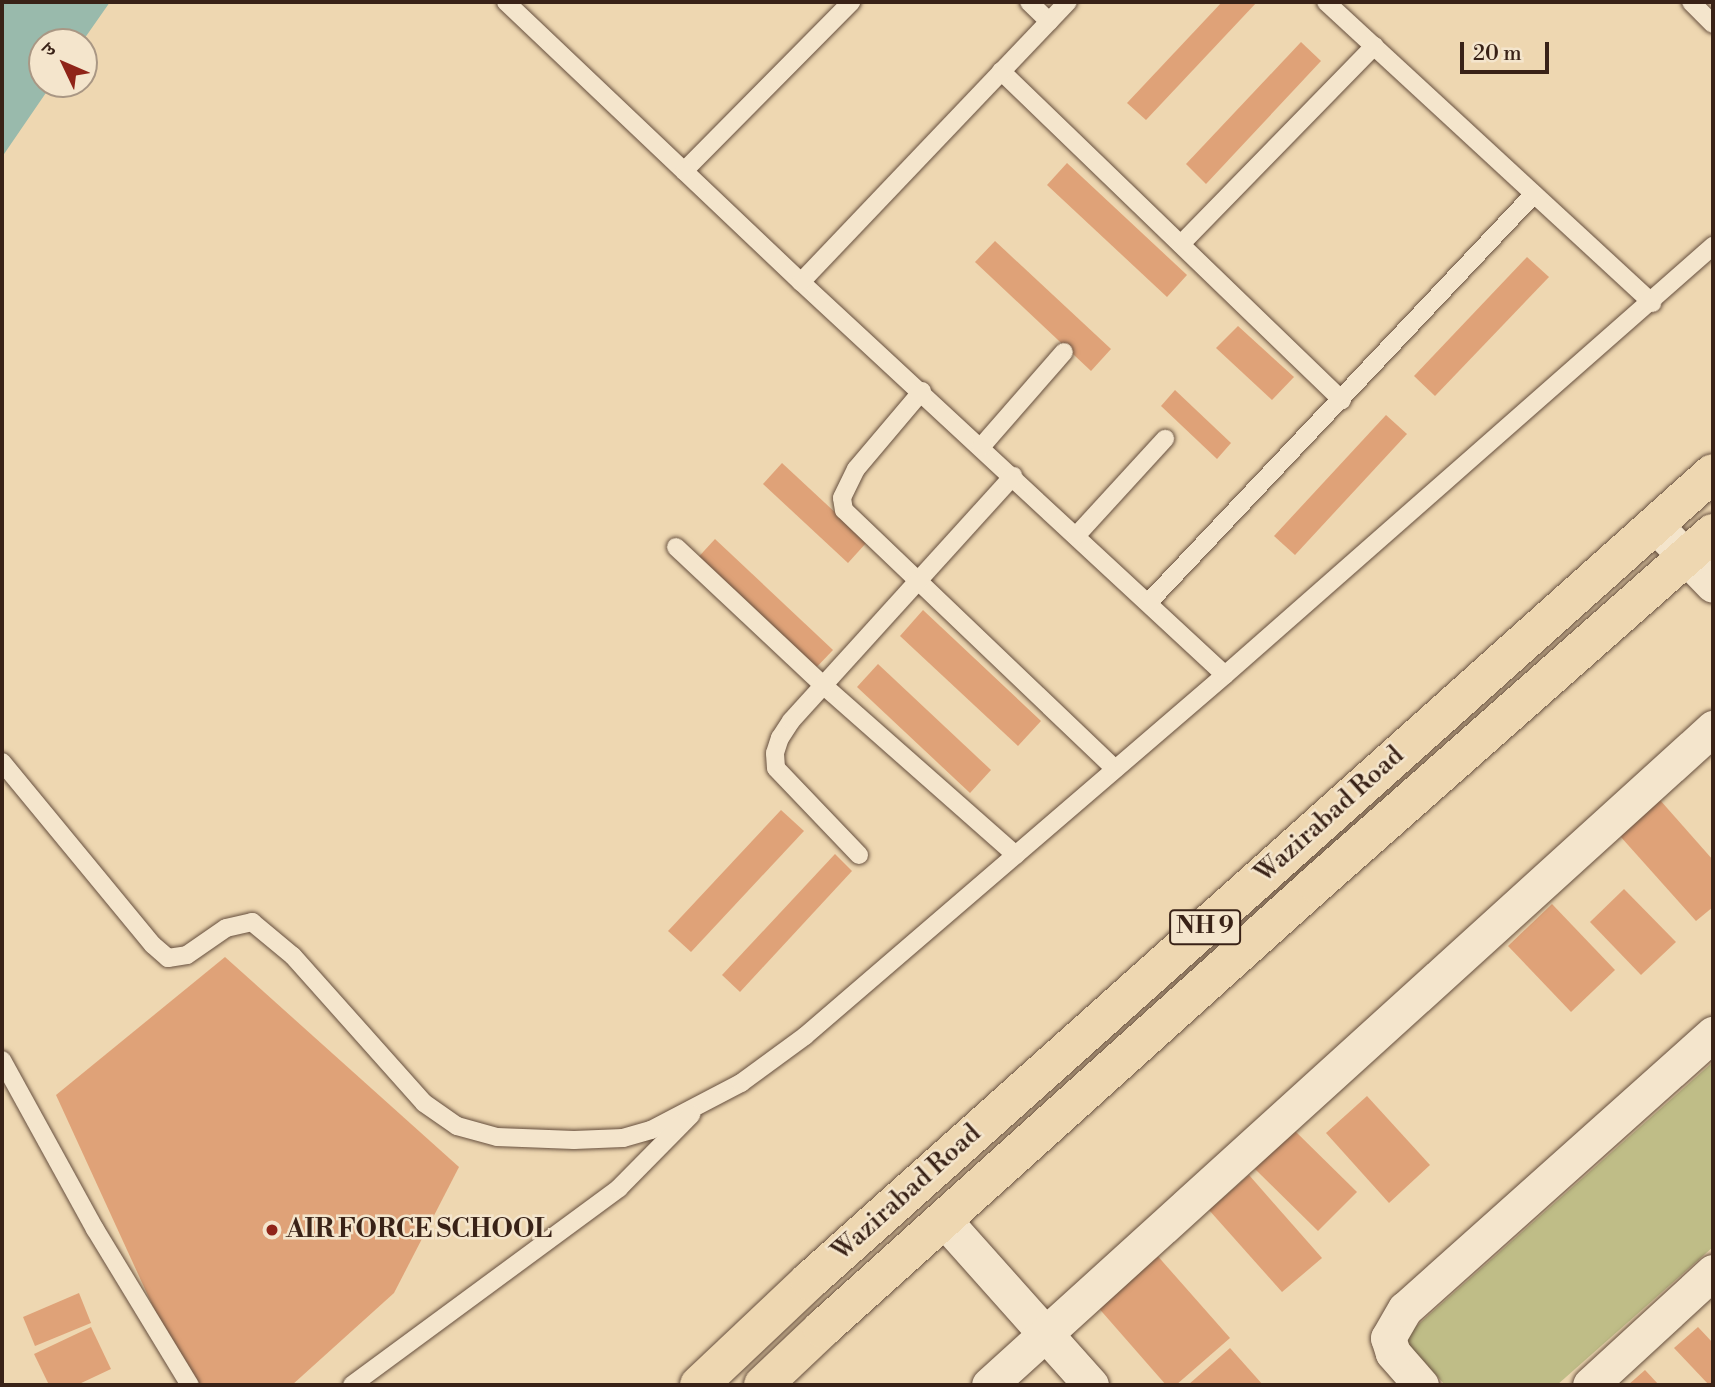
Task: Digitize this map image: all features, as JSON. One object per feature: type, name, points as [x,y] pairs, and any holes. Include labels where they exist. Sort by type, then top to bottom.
[{"type":"highway","name":"Wazirabad Road","points":[[699,1385],[809,1281],[1713,473]]},
{"type":"highway","name":"Wazirabad Road","points":[[763,1385],[1700,545]]},
{"type":"street","points":[[1655,525],[1700,545],[1713,585]]},
{"type":"street","points":[[989,1385],[1713,728]]},
{"type":"street","points":[[1421,1385],[1393,1353],[1388,1338],[1405,1309],[1713,1034]]},
{"type":"street","points":[[944,1220],[1091,1385]]},
{"type":"street","points":[[1590,1385],[1713,1272]]},
{"type":"lane","points":[[506,2],[801,282],[922,391],[1226,675]]},
{"type":"lane","points":[[684,171],[850,2]]},
{"type":"lane","points":[[1029,2],[1049,22]]},
{"type":"lane","points":[[801,282],[1068,2]]},
{"type":"lane","points":[[1326,2],[1652,303]]},
{"type":"lane","points":[[1691,2],[1713,24]]},
{"type":"lane","points":[[1181,244],[1374,46]]},
{"type":"lane","points":[[1001,71],[1342,400]]},
{"type":"lane","points":[[1148,603],[1534,194]]},
{"type":"lane","points":[[2,762],[153,945],[168,958],[187,954],[226,928],[252,922],[293,956],[424,1103],[457,1126],[497,1137],[574,1140],[623,1138],[651,1130],[741,1083],[805,1036],[1226,675],[1652,303],[1713,246]]},
{"type":"lane","points":[[981,447],[1064,352]]},
{"type":"lane","points":[[922,391],[856,468],[842,498],[844,510],[853,522],[1115,769]]},
{"type":"lane","points":[[1076,536],[1165,439]]},
{"type":"lane","points":[[859,855],[776,768],[775,753],[780,738],[823,685],[1013,476]]},
{"type":"lane","points":[[676,547],[823,685],[1016,855]]},
{"type":"lane","points":[[2,1060],[95,1229],[190,1385]]},
{"type":"lane","points":[[352,1385],[619,1188],[699,1106]]},
{"type":"shaded area","points":[[2,2],[110,2],[92,28],[28,28],[28,98],[42,98],[2,157]]},
{"type":"shaded area","points":[[1713,1062],[1713,1247],[1557,1385],[1445,1385],[1403,1338]]},
{"type":"building","points":[[1222,2],[1257,2],[1146,120],[1127,103]]},
{"type":"building","points":[[1301,42],[1321,61],[1206,184],[1186,164]]},
{"type":"building","points":[[1067,163],[1187,275],[1167,297],[1047,185]]},
{"type":"building","points":[[995,241],[1111,349],[1091,371],[975,262]]},
{"type":"building","points":[[1527,257],[1549,277],[1435,396],[1414,376]]},
{"type":"building","points":[[1238,326],[1294,377],[1272,400],[1216,348]]},
{"type":"building","points":[[1175,390],[1231,443],[1217,459],[1161,406]]},
{"type":"building","points":[[1386,415],[1407,434],[1295,555],[1274,536]]},
{"type":"building","points":[[782,463],[867,542],[848,563],[763,484]]},
{"type":"building","points":[[715,539],[833,650],[811,673],[693,563]]},
{"type":"building","points":[[923,610],[1041,721],[1018,746],[900,636]]},
{"type":"building","points":[[878,664],[991,770],[970,793],[857,687]]},
{"type":"building","points":[[1660,800],[1713,860],[1713,907],[1696,921],[1620,836]]},
{"type":"building","points":[[781,810],[804,831],[691,952],[668,931]]},
{"type":"building","points":[[835,854],[852,871],[740,992],[722,975]]},
{"type":"building","points":[[1624,889],[1676,942],[1641,975],[1590,922]]},
{"type":"building","points":[[1552,904],[1615,970],[1571,1012],[1508,946]]},
{"type":"building","name":"AIR FORCE SCHOOL","points":[[225,957],[459,1167],[394,1293],[292,1385],[188,1383],[56,1095]]},
{"type":"building","points":[[1367,1096],[1430,1165],[1389,1203],[1326,1133]]},
{"type":"building","points":[[1294,1130],[1357,1192],[1318,1231],[1255,1169]]},
{"type":"building","points":[[1249,1175],[1322,1258],[1282,1292],[1209,1210]]},
{"type":"building","points":[[1155,1253],[1230,1338],[1176,1385],[1166,1385],[1096,1305]]},
{"type":"building","points":[[79,1293],[91,1323],[35,1346],[23,1317]]},
{"type":"building","points":[[91,1327],[111,1369],[77,1385],[49,1385],[34,1354]]},
{"type":"building","points":[[1698,1327],[1713,1343],[1713,1381],[1709,1385],[1674,1348]]},
{"type":"building","points":[[1230,1348],[1263,1385],[1188,1385]]},
{"type":"building","points":[[1645,1370],[1659,1385],[1628,1385]]},
{"type":"place","name":"AIR FORCE SCHOOL","points":[[272,1230]]}]
